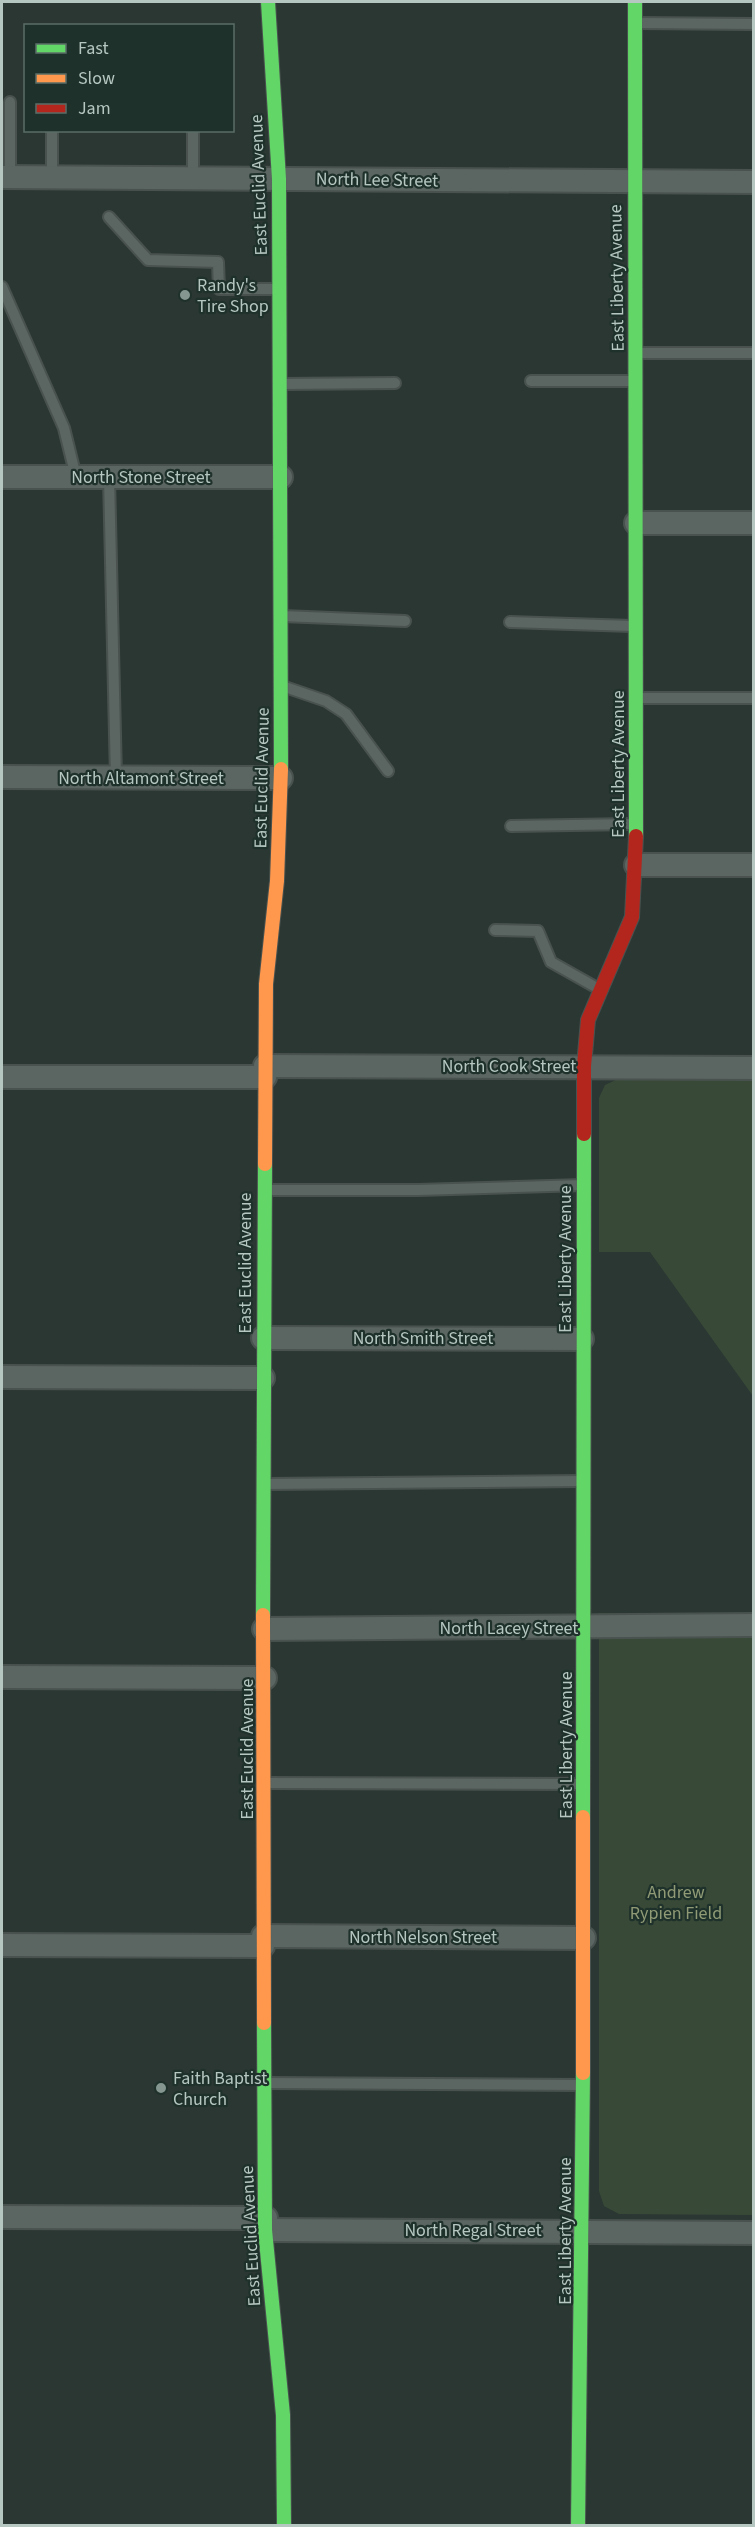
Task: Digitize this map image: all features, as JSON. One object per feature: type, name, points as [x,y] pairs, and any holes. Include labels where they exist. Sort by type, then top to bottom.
[{"type":"street","name":"East Euclid Avenue","points":[[268,2],[279,179],[281,778],[277,881],[266,984],[263,1338],[265,1678],[263,1941],[266,2224],[283,2415],[284,2526]]},
{"type":"street","name":"East Liberty Avenue","points":[[578,2526],[583,2230],[584,1066],[588,1020],[632,916],[636,865],[635,2]]},
{"type":"street","name":"North Lee Street","points":[[6,177],[753,182]]},
{"type":"street","name":"North Stone Street","points":[[2,477],[281,477]]},
{"type":"street","points":[[636,523],[753,523]]},
{"type":"street","name":"North Altamont Street","points":[[2,777],[281,778]]},
{"type":"street","points":[[636,865],[753,865]]},
{"type":"street","name":"North Cook Street","points":[[2,1077],[584,1066],[753,1068]]},
{"type":"street","name":"North Smith Street","points":[[263,1338],[582,1339]]},
{"type":"street","points":[[2,1377],[263,1378]]},
{"type":"street","name":"North Lacey Street","points":[[264,1629],[753,1625]]},
{"type":"street","points":[[2,1677],[265,1678]]},
{"type":"street","name":"North Nelson Street","points":[[2,1945],[584,1938]]},
{"type":"street","name":"North Regal Street","points":[[2,2217],[753,2233]]},
{"type":"lane","points":[[635,23],[753,24]]},
{"type":"lane","points":[[6,177],[10,102]]},
{"type":"lane","points":[[52,132],[52,177]]},
{"type":"lane","points":[[193,132],[193,178]]},
{"type":"lane","points":[[109,217],[148,260],[219,262],[219,289],[280,289]]},
{"type":"lane","points":[[2,287],[64,428],[76,477]]},
{"type":"lane","points":[[636,353],[753,352]]},
{"type":"lane","points":[[531,381],[636,381]]},
{"type":"lane","points":[[280,384],[395,383]]},
{"type":"lane","points":[[109,477],[116,778]]},
{"type":"lane","points":[[281,616],[405,621]]},
{"type":"lane","points":[[510,622],[635,626]]},
{"type":"lane","points":[[281,686],[326,701],[346,714],[388,771]]},
{"type":"lane","points":[[635,698],[753,698]]},
{"type":"lane","points":[[511,826],[636,824]]},
{"type":"lane","points":[[495,930],[538,931],[551,962],[601,990]]},
{"type":"lane","points":[[264,1190],[418,1190],[583,1185]]},
{"type":"lane","points":[[263,1484],[583,1481]]},
{"type":"lane","points":[[265,1783],[584,1784]]},
{"type":"lane","points":[[265,2083],[583,2085]]},
{"type":"green space","points":[[620,1078],[753,1079],[753,1396],[650,1252],[599,1252],[599,1098],[605,1085]]},
{"type":"green space","name":"Andrew Rypien Field","points":[[599,1613],[753,1614],[753,2215],[619,2214],[604,2206],[599,2191]]},
{"type":"traffic: fast","points":[[268,2],[279,179],[281,769]]},
{"type":"traffic: fast","points":[[635,2],[636,836]]},
{"type":"traffic: fast","points":[[583,1817],[584,1134]]},
{"type":"traffic: fast","points":[[263,1615],[265,1164]]},
{"type":"traffic: fast","points":[[264,2023],[265,2230],[283,2415],[284,2526]]},
{"type":"traffic: fast","points":[[578,2526],[583,2073]]},
{"type":"traffic: slow","points":[[265,1164],[266,984],[277,881],[281,769]]},
{"type":"traffic: slow","points":[[263,1615],[264,2023]]},
{"type":"traffic: slow","points":[[583,1817],[583,2073]]},
{"type":"traffic: jam","points":[[584,1134],[584,1066],[588,1020],[632,917],[636,836]]},
{"type":"place","name":"Randy's Tire Shop","points":[[185,295]]},
{"type":"place","name":"Faith Baptist Church","points":[[161,2088]]}]
